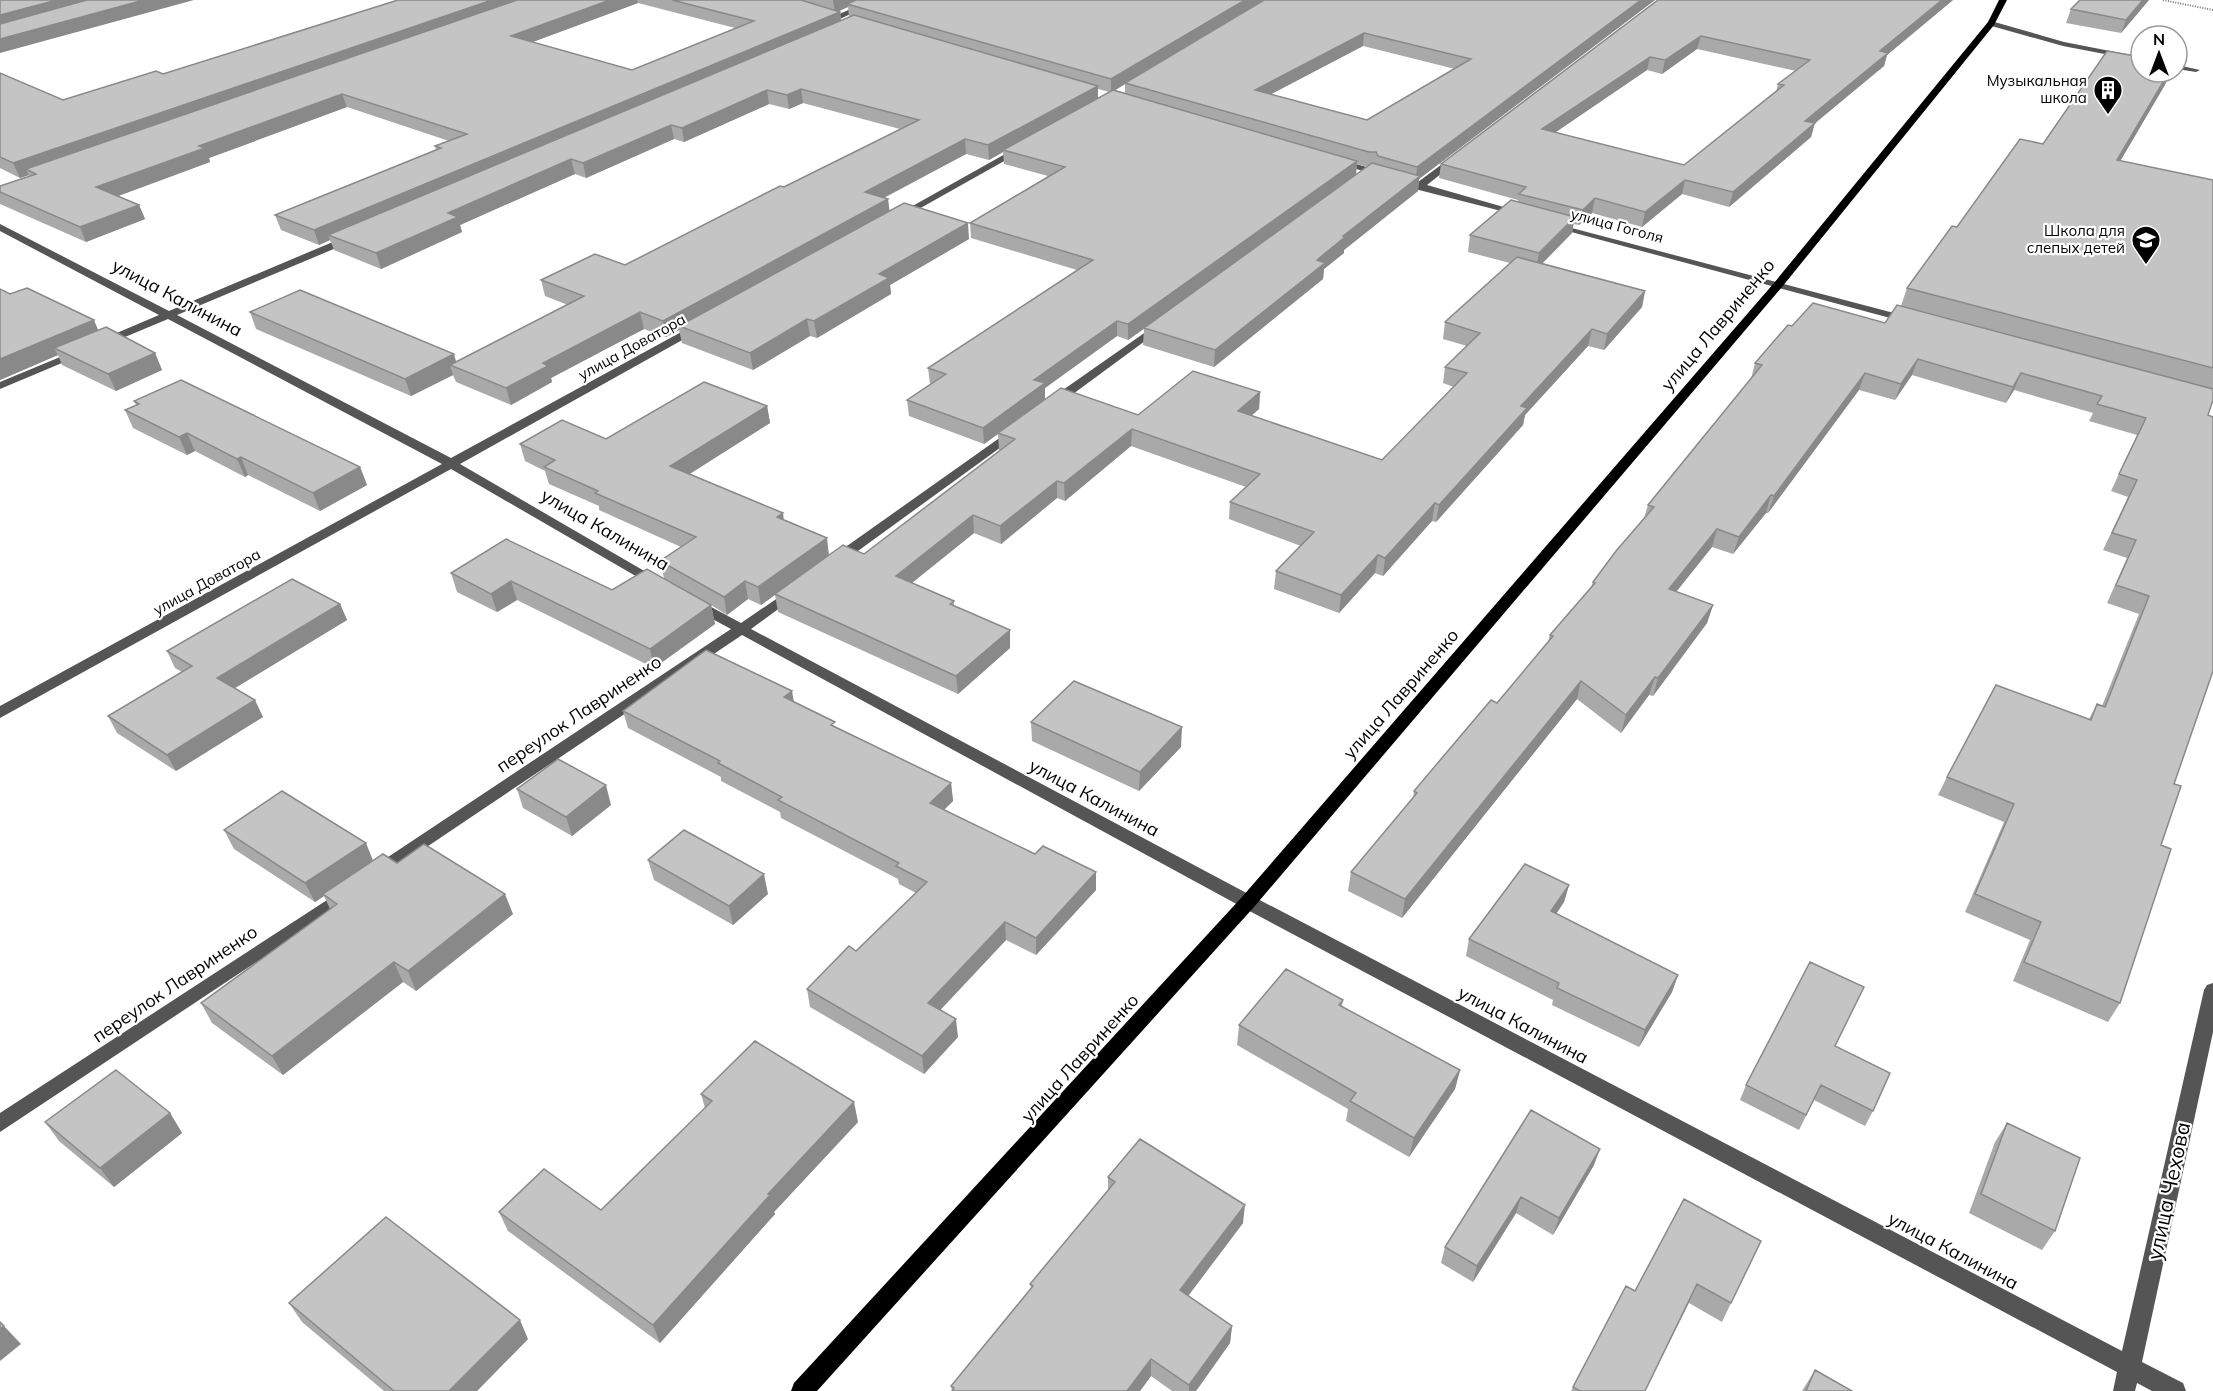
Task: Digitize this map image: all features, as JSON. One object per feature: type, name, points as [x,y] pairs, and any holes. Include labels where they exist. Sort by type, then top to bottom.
[{"type":"main road","name":"улица Лавриненко","points":[[802,1391],[1248,902],[1778,285],[1991,23],[2004,0]]},
{"type":"street","points":[[856,23],[832,15],[876,0]]},
{"type":"street","points":[[1991,23],[2063,44],[2129,57]]},
{"type":"street","points":[[2189,69],[2196,70]]},
{"type":"street","points":[[892,220],[1028,145]]},
{"type":"street","points":[[1418,187],[1465,151]]},
{"type":"street","points":[[1326,159],[1530,218]]},
{"type":"street","points":[[1352,185],[1371,171]]},
{"type":"street","name":"улица Гоголя","points":[[1542,220],[1915,322]]},
{"type":"street","name":"улица Калинина","points":[[0,227],[452,464],[741,630],[1248,902],[2175,1391]]},
{"type":"street","points":[[94,346],[364,232]]},
{"type":"street","points":[[1046,408],[1171,317]]},
{"type":"street","name":"улица Доватора","points":[[0,713],[714,319]]},
{"type":"street","points":[[0,386],[84,351]]},
{"type":"street","points":[[826,567],[1027,422]]},
{"type":"street","name":"переулок Лавриненко","points":[[0,1124],[741,630],[807,581]]},
{"type":"street","name":"улица Чехова","points":[[2124,1391],[2213,990]]},
{"type":"path","points":[[2163,0],[2213,10]]},
{"type":"building","points":[[0,0],[57,0],[0,15]]},
{"type":"building","points":[[87,0],[144,0],[0,39],[0,24]]},
{"type":"building","points":[[398,0],[492,0],[13,163],[0,157],[0,73],[63,100],[156,71],[163,74]]},
{"type":"building","points":[[517,0],[610,0],[511,36],[632,70],[754,21],[672,0],[801,0],[840,12],[314,230],[275,215],[441,148],[435,146],[467,134],[342,94],[199,146],[205,148],[96,187],[139,205],[80,227],[0,192],[0,186],[36,174],[26,169]]},
{"type":"building","points":[[856,0],[1245,0],[1111,79],[847,4]]},
{"type":"building","points":[[1264,0],[1641,0],[1417,167],[1378,156],[1376,152],[1369,152],[1125,83]],"holes":[[[1364,33],[1471,59],[1367,120],[1255,90]]]},
{"type":"building","points":[[1658,0],[1942,0],[1880,51],[1888,53],[1805,121],[1815,123],[1733,192],[1685,180],[1645,212],[1595,198],[1583,210],[1519,194],[1526,187],[1441,164]],"holes":[[[1701,36],[1810,60],[1778,84],[1784,85],[1684,165],[1542,129],[1650,57],[1665,60]]]},
{"type":"building","points":[[2080,0],[2143,0],[2126,20],[2071,9]]},
{"type":"building","points":[[854,15],[1098,86],[988,145],[965,139],[865,192],[888,199],[663,321],[640,312],[543,363],[548,366],[506,388],[450,365],[584,296],[541,280],[595,254],[625,265],[780,186],[784,187],[919,120],[801,89],[787,95],[767,90],[682,128],[671,125],[583,163],[571,159],[448,213],[458,217],[376,253],[328,235]]},
{"type":"building","points":[[2107,51],[2129,55],[2129,84],[2162,84],[2117,160],[2213,180],[2213,368],[1907,288],[1952,226],[1957,227],[2020,139],[2043,144]]},
{"type":"building","points":[[1113,90],[1357,161],[1128,324],[1117,321],[1034,380],[1045,383],[983,428],[907,400],[946,374],[928,368],[1093,260],[970,223],[1065,167],[1003,150]]},
{"type":"building","points":[[1372,163],[1420,176],[1343,236],[1345,237],[1317,260],[1325,263],[1215,350],[1144,328]]},
{"type":"building","points":[[1511,200],[1575,217],[1539,253],[1470,235]]},
{"type":"building","points":[[904,203],[968,223],[879,274],[889,278],[814,321],[807,319],[750,353],[679,326]]},
{"type":"building","points":[[1517,257],[1645,291],[1607,334],[1592,329],[1521,406],[1527,408],[1439,505],[1435,503],[1385,558],[1378,555],[1341,595],[1276,571],[1314,532],[1230,502],[1260,474],[1132,429],[1064,483],[1057,481],[1000,526],[973,515],[896,576],[954,601],[950,604],[1010,630],[956,676],[775,594],[843,545],[864,554],[1015,439],[998,433],[1061,388],[1138,415],[1193,371],[1260,392],[1238,411],[1382,460],[1467,373],[1445,367],[1480,333],[1445,322]]},
{"type":"building","points":[[27,288],[94,320],[0,359],[0,289],[10,294]]},
{"type":"building","points":[[300,290],[454,354],[405,379],[250,312]]},
{"type":"building","points":[[1813,303],[1885,323],[1897,305],[2213,389],[2213,400],[2208,415],[2213,417],[2213,671],[2174,784],[2181,786],[2161,845],[2171,849],[2120,1003],[2024,962],[2041,922],[1975,894],[2014,804],[1947,777],[1996,685],[2091,720],[2097,704],[2105,707],[2149,596],[2116,585],[2136,540],[2112,533],[2137,480],[2119,474],[2146,418],[2097,404],[2102,396],[2021,373],[2013,387],[1918,359],[1901,384],[1865,373],[1774,496],[1771,495],[1739,537],[1717,529],[1669,589],[1713,605],[1658,678],[1655,677],[1626,715],[1581,681],[1405,899],[1351,872],[1417,793],[1414,791],[1491,700],[1497,703],[1553,636],[1550,635],[1595,583],[1593,582],[1616,551],[1654,507],[1648,505],[1762,365],[1755,363],[1788,325],[1792,326]]},
{"type":"building","points":[[106,327],[155,353],[108,374],[54,348]]},
{"type":"building","points":[[181,380],[360,467],[313,493],[241,457],[237,459],[187,433],[179,437],[125,410],[139,404],[134,401]]},
{"type":"building","points":[[704,382],[767,406],[670,466],[783,513],[777,517],[827,538],[758,587],[745,581],[724,597],[660,561],[696,537],[595,493],[598,491],[544,467],[555,460],[520,444],[562,420],[606,439]]},
{"type":"building","points":[[506,539],[612,590],[647,569],[711,605],[650,649],[511,581],[491,594],[451,573]]},
{"type":"building","points":[[292,579],[340,604],[217,678],[255,700],[167,755],[108,716],[192,666],[167,651]]},
{"type":"building","points":[[706,650],[792,691],[784,697],[835,722],[831,725],[951,783],[930,803],[1035,854],[1043,846],[1096,872],[1036,938],[1005,922],[928,1003],[956,1019],[922,1056],[807,989],[849,946],[856,951],[927,882],[896,866],[899,863],[778,800],[782,797],[718,763],[720,761],[623,711]]},
{"type":"building","points":[[1074,681],[1182,727],[1140,772],[1031,722]]},
{"type":"building","points":[[558,759],[606,785],[566,817],[517,789]]},
{"type":"building","points":[[282,791],[366,843],[305,883],[224,830]]},
{"type":"building","points":[[684,830],[764,874],[729,906],[648,860]]},
{"type":"building","points":[[424,844],[505,894],[408,971],[394,962],[272,1056],[201,1003],[337,904],[323,894],[383,854],[397,863]]},
{"type":"building","points":[[1525,864],[1569,885],[1551,911],[1678,975],[1645,1030],[1557,988],[1559,983],[1469,939]]},
{"type":"building","points":[[1810,962],[1864,987],[1835,1046],[1890,1073],[1873,1111],[1821,1085],[1806,1115],[1746,1085]]},
{"type":"building","points":[[1286,969],[1343,1000],[1339,1005],[1460,1070],[1414,1138],[1350,1101],[1356,1093],[1239,1025]]},
{"type":"building","points":[[755,1041],[854,1102],[768,1194],[770,1195],[653,1325],[499,1212],[544,1169],[601,1210],[712,1101],[701,1094]]},
{"type":"building","points":[[116,1070],[170,1113],[100,1168],[45,1122]]},
{"type":"building","points":[[1531,1110],[1600,1149],[1559,1218],[1521,1197],[1477,1266],[1445,1247]]},
{"type":"building","points":[[2007,1123],[2080,1158],[2055,1231],[1981,1194]]},
{"type":"building","points":[[1140,1139],[1245,1205],[1180,1290],[1232,1326],[1189,1385],[1151,1359],[1127,1391],[952,1391],[954,1388],[951,1386],[1033,1286],[1030,1284],[1115,1182],[1108,1177]]},
{"type":"building","points":[[1684,1199],[1761,1241],[1731,1303],[1697,1284],[1645,1391],[1580,1391],[1573,1387],[1626,1286],[1635,1291]]},
{"type":"building","points":[[386,1217],[520,1320],[449,1391],[394,1391],[289,1303]]},
{"type":"building","points":[[1815,1370],[1852,1391],[1806,1391]]},
{"type":"place","name":"Музыкальная школа","points":[[2108,116]]},
{"type":"place","name":"Школа для слепых детей","points":[[2146,266]]}]
